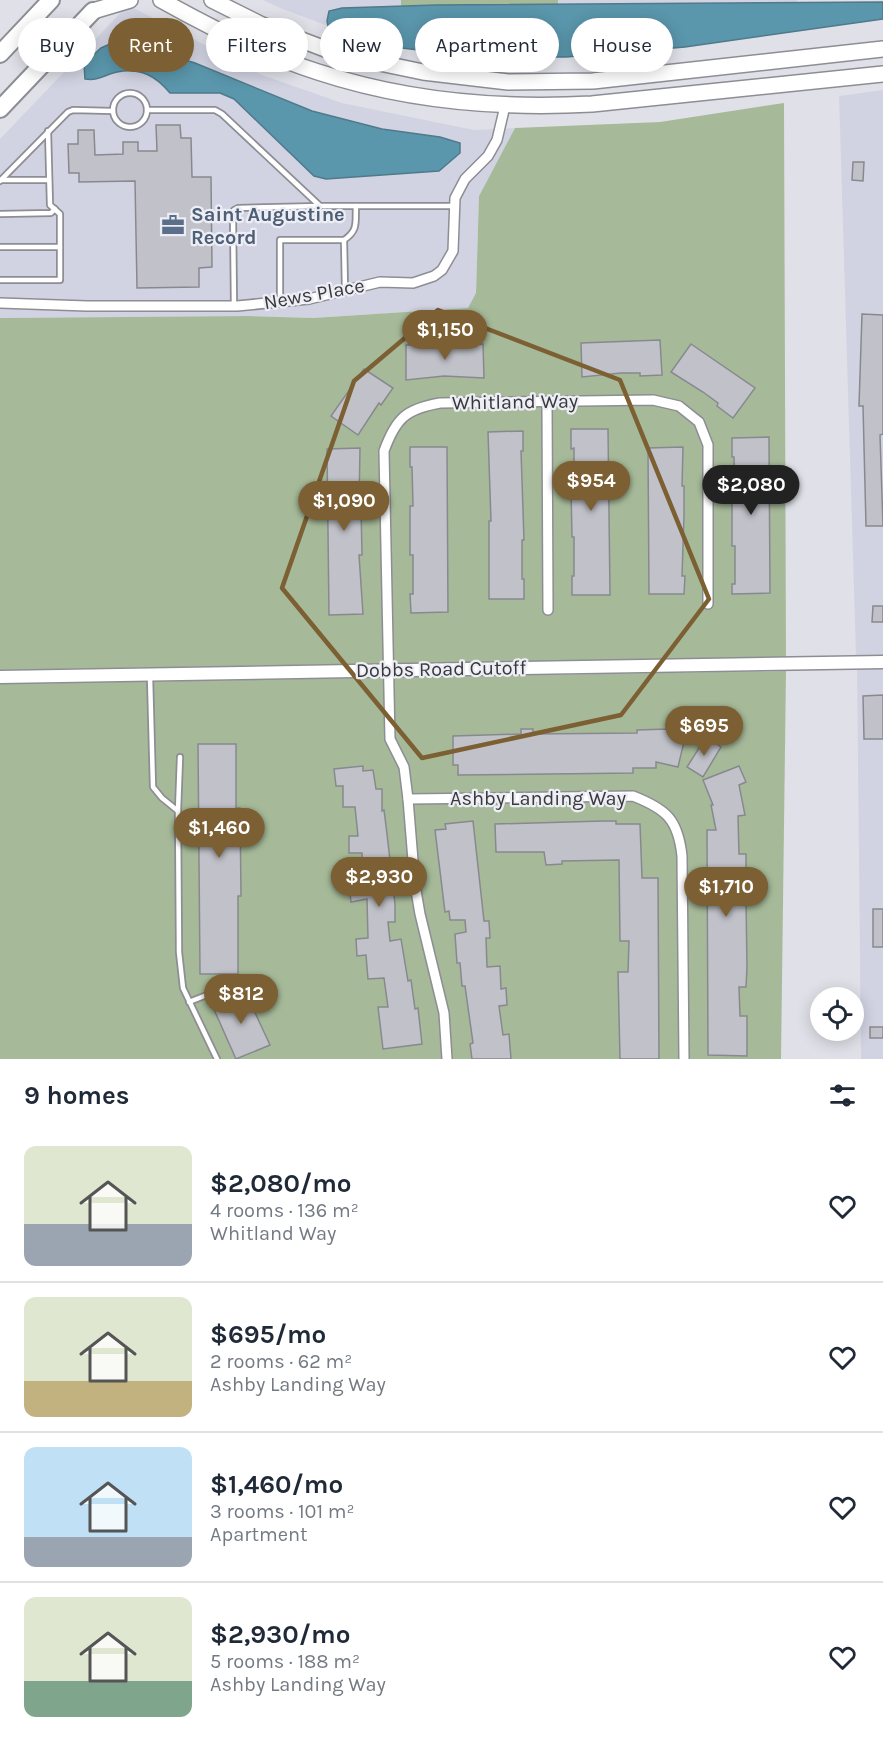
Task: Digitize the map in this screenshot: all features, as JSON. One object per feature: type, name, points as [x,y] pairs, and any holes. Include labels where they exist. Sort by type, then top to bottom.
[{"type":"highway","points":[[0,54],[51,0]]},
{"type":"highway","points":[[0,109],[98,6]]},
{"type":"main road","points":[[98,6],[130,0]]},
{"type":"main road","points":[[161,0],[230,36],[318,72],[365,85],[457,102],[505,106],[592,104],[883,74]]},
{"type":"main road","points":[[212,0],[262,25],[341,55],[463,78],[507,82],[607,79],[883,49]]},
{"type":"main road","points":[[505,106],[514,93],[521,91],[598,89],[607,79]]},
{"type":"street","name":"News Place","points":[[0,303],[119,307],[234,306],[309,299],[380,282],[413,283],[434,276],[442,270],[453,251],[455,206],[460,188],[488,156],[497,140],[505,106]]},
{"type":"street","name":"Whitland Way","points":[[390,670],[384,451],[392,429],[403,416],[418,407],[440,404],[653,400],[679,406],[699,422],[708,445],[708,604]]},
{"type":"street","points":[[547,402],[548,610]]},
{"type":"street","name":"Dobbs Road Cutoff","points":[[0,677],[883,662]]},
{"type":"street","points":[[390,670],[388,721],[390,739],[404,767],[415,885],[444,1013],[447,1059]]},
{"type":"street","name":"Ashby Landing Way","points":[[408,800],[633,796],[654,804],[670,819],[680,835],[682,856],[684,1059]]},
{"type":"lane","points":[[129,92],[144,99],[147,110],[139,124],[128,126],[117,121],[113,106],[119,96],[129,92]]},
{"type":"lane","points":[[1,181],[68,112],[73,110],[113,111]]},
{"type":"lane","points":[[147,110],[215,110],[320,206]]},
{"type":"lane","points":[[0,280],[60,280],[60,214],[50,205],[48,131]]},
{"type":"lane","points":[[1,181],[49,180]]},
{"type":"lane","points":[[280,303],[280,240],[344,240],[355,229],[356,206]]},
{"type":"lane","points":[[234,306],[233,216],[234,210],[238,208],[455,206]]},
{"type":"lane","points":[[0,214],[51,213],[54,209]]},
{"type":"lane","points":[[344,240],[345,290]]},
{"type":"lane","points":[[0,247],[60,247]]},
{"type":"lane","points":[[150,674],[153,787],[178,811]]},
{"type":"lane","points":[[180,757],[179,952],[183,988],[217,1059]]},
{"type":"lane","points":[[189,1002],[222,989]]},
{"type":"highlighted area","points":[[438,310],[620,380],[709,599],[621,715],[422,758],[282,588],[354,381]]},
{"type":"shaded area","points":[[263,0],[401,0],[401,6],[342,8],[330,18],[320,18],[320,23]]},
{"type":"shaded area","points":[[558,0],[797,0],[797,2],[558,4]]},
{"type":"shaded area","points":[[128,5],[153,18],[116,18]]},
{"type":"shaded area","points":[[108,26],[108,49],[96,56],[96,38]]},
{"type":"shaded area","points":[[194,39],[206,46],[206,68],[194,63]]},
{"type":"shaded area","points":[[64,72],[85,72],[86,79],[116,72],[144,72],[159,80],[170,93],[220,93],[234,99],[314,175],[460,143],[440,137],[382,129],[312,111],[217,72],[256,72],[342,103],[474,130],[515,128],[479,196],[476,293],[468,308],[313,318],[249,316],[0,318],[0,139]]},
{"type":"shaded area","points":[[883,90],[883,655],[856,656],[839,96]]},
{"type":"shaded area","points":[[857,669],[883,669],[883,1059],[861,1059],[861,1041],[864,1041],[864,987],[860,987]]},
{"type":"green space","points":[[401,0],[558,0],[558,4],[401,6]]},
{"type":"green space","points":[[784,103],[786,657],[0,670],[0,318],[249,316],[313,318],[468,308],[476,293],[479,196],[515,128],[660,122]]},
{"type":"green space","points":[[786,671],[781,1059],[0,1059],[0,684]]},
{"type":"water","points":[[883,2],[883,19],[673,48],[673,18],[571,18],[571,57],[559,57],[559,18],[415,18],[415,50],[403,48],[403,18],[328,18],[329,11],[342,8],[436,5]]},
{"type":"water","points":[[108,45],[108,72],[117,72],[94,79],[85,79],[85,72],[96,72],[96,53]]},
{"type":"water","points":[[194,63],[206,68],[206,72],[217,72],[312,111],[382,129],[440,137],[460,143],[460,153],[439,171],[326,179],[314,176],[234,99],[220,93],[170,93],[147,74],[140,72],[194,72]]},
{"type":"building","name":"Saint Augustine Record","points":[[156,125],[180,125],[181,138],[191,138],[192,177],[211,177],[212,267],[199,268],[199,287],[137,288],[135,181],[79,182],[79,173],[69,173],[68,144],[78,144],[78,130],[94,130],[95,155],[123,154],[123,142],[138,142],[138,151],[157,151]]},
{"type":"building","points":[[853,162],[864,162],[863,181],[852,180]]},
{"type":"building","points":[[862,314],[883,315],[883,434],[880,435],[883,526],[866,526],[863,406],[859,406]]},
{"type":"building","points":[[660,340],[662,375],[640,376],[640,373],[621,373],[582,377],[581,343]]},
{"type":"building","points":[[483,344],[484,378],[444,376],[406,380],[406,345]]},
{"type":"building","points":[[691,344],[755,388],[733,418],[717,406],[718,403],[671,372]]},
{"type":"building","points":[[364,369],[393,388],[381,405],[379,403],[358,435],[331,416]]},
{"type":"building","points":[[571,429],[608,429],[610,595],[572,595],[574,537],[572,537],[571,488],[574,488],[574,448],[571,449]]},
{"type":"building","points":[[523,431],[523,451],[521,451],[524,599],[489,599],[489,521],[491,521],[488,432]]},
{"type":"building","points":[[769,437],[770,593],[732,594],[732,584],[735,584],[735,546],[732,546],[732,496],[735,496],[732,438]]},
{"type":"building","points":[[410,447],[447,447],[448,612],[411,613],[413,555],[410,555],[410,506],[413,506]]},
{"type":"building","points":[[683,447],[682,576],[685,576],[684,594],[649,594],[648,448]]},
{"type":"building","points":[[360,448],[359,506],[361,506],[362,555],[359,555],[363,614],[329,615],[327,449]]},
{"type":"building","points":[[873,606],[883,606],[883,622],[872,622]]},
{"type":"building","points":[[883,695],[883,739],[864,739],[863,696]]},
{"type":"building","points":[[669,725],[687,729],[678,767],[656,762],[656,768],[633,768],[633,773],[458,775],[458,765],[453,765],[453,736],[521,734],[521,729],[533,729],[533,734],[637,733],[637,730],[668,729]]},
{"type":"building","points":[[706,737],[721,747],[703,777],[687,767]]},
{"type":"building","points":[[198,744],[236,744],[236,808],[240,808],[241,896],[238,896],[238,974],[200,974]]},
{"type":"building","points":[[363,766],[363,771],[373,770],[376,789],[382,789],[382,811],[384,810],[395,904],[395,922],[388,922],[390,941],[401,939],[408,981],[411,980],[415,1009],[418,1008],[422,1044],[383,1049],[378,1007],[388,1007],[384,978],[368,979],[366,955],[357,956],[356,939],[368,938],[367,899],[351,902],[349,884],[363,882],[362,853],[349,853],[349,836],[358,836],[355,807],[343,807],[343,786],[336,786],[334,769]]},
{"type":"building","points":[[739,766],[746,782],[739,785],[745,815],[738,816],[739,854],[746,854],[746,871],[739,871],[739,901],[746,901],[746,987],[739,987],[740,1016],[747,1016],[747,1056],[708,1055],[707,830],[716,830],[711,805],[713,805],[703,780]]},
{"type":"building","points":[[473,821],[484,921],[489,921],[490,938],[486,938],[487,967],[500,966],[501,989],[506,988],[507,1005],[499,1006],[503,1035],[509,1034],[511,1059],[472,1059],[470,1044],[473,1043],[465,986],[462,986],[460,963],[457,963],[455,934],[466,932],[465,920],[450,920],[449,911],[445,912],[435,830],[446,829],[445,824]]},
{"type":"building","points":[[616,821],[616,824],[640,824],[642,878],[658,878],[659,1059],[620,1059],[618,972],[628,972],[629,941],[620,941],[619,860],[562,861],[562,864],[546,865],[544,852],[496,852],[495,824]]},
{"type":"building","points":[[873,909],[883,909],[883,947],[873,947]]},
{"type":"building","points":[[245,991],[270,1045],[236,1059],[212,1005]]},
{"type":"building","points":[[870,1027],[883,1027],[883,1038],[870,1038]]},
{"type":"place","name":"Saint Augustine Record","points":[[173,225]]}]
